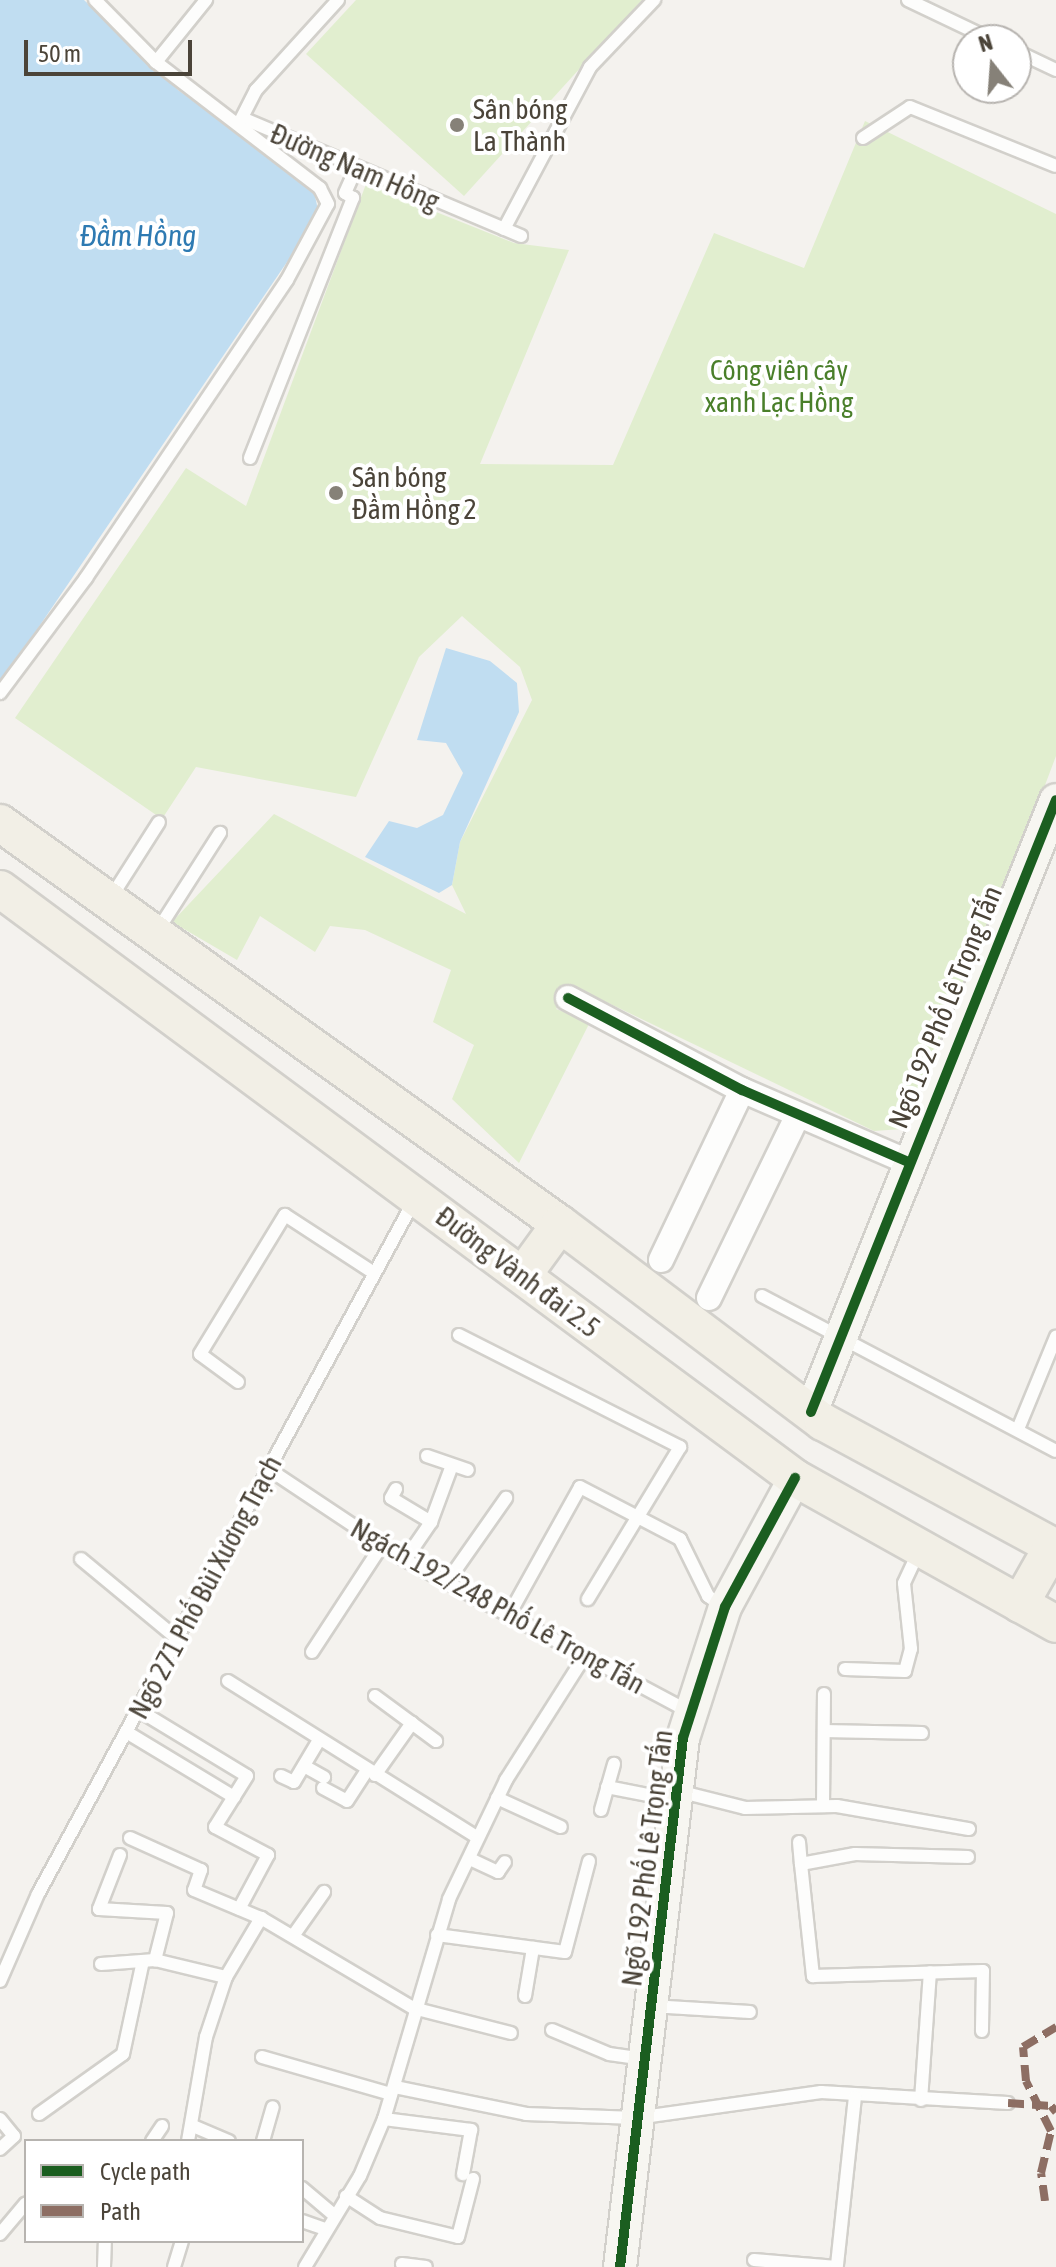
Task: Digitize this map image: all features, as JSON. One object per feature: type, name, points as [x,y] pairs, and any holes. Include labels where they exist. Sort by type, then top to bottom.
[{"type":"main road","points":[[0,823],[560,1224],[811,1412],[1055,1547],[1020,1604]]},
{"type":"main road","points":[[2,890],[31,845]]},
{"type":"main road","name":"Đường Vành đai 2.5","points":[[2,890],[795,1478],[1056,1624]]},
{"type":"main road","points":[[523,1275],[560,1224]]},
{"type":"street","name":"Ngõ 192 Phố Lê Trọng Tấn","points":[[811,1412],[908,1162],[1056,800]]},
{"type":"street","points":[[568,998],[742,1090],[908,1162]]},
{"type":"street","points":[[661,1260],[742,1090]]},
{"type":"street","points":[[709,1298],[798,1115]]},
{"type":"street","name":"Ngõ 192 Phố Lê Trọng Tấn","points":[[620,2267],[674,1795],[691,1713],[725,1607],[795,1478]]},
{"type":"lane","points":[[0,693],[86,578],[326,217],[320,188],[156,62],[95,0]]},
{"type":"lane","points":[[156,62],[206,0]]},
{"type":"lane","name":"Đường Nam Hồng","points":[[338,0],[256,90],[242,118],[521,236]]},
{"type":"lane","points":[[504,229],[590,67],[654,0]]},
{"type":"lane","points":[[908,0],[958,24]]},
{"type":"lane","points":[[1032,59],[1056,70]]},
{"type":"lane","points":[[863,138],[910,107],[1056,166]]},
{"type":"lane","points":[[264,147],[267,130]]},
{"type":"lane","points":[[250,458],[353,198],[345,193],[356,168]]},
{"type":"lane","points":[[108,902],[159,822]]},
{"type":"lane","points":[[154,935],[220,833]]},
{"type":"lane","name":"Ngõ 271 Phố Bùi Xương Trạch","points":[[0,1981],[38,1894],[179,1640],[267,1468],[416,1196]]},
{"type":"lane","points":[[238,1382],[200,1354],[285,1215],[374,1273]]},
{"type":"lane","points":[[762,1296],[1056,1451]]},
{"type":"lane","points":[[459,1335],[680,1447],[588,1599]]},
{"type":"lane","points":[[1018,1429],[1056,1337]]},
{"type":"lane","points":[[427,1456],[451,1468],[468,1470]]},
{"type":"lane","name":"Ngách 192/248 Phố Lê Trọng Tấn","points":[[267,1468],[405,1560],[510,1613],[584,1657],[691,1713]]},
{"type":"lane","points":[[405,1560],[431,1522],[451,1468]]},
{"type":"lane","points":[[510,1613],[580,1487],[680,1539],[708,1596],[725,1607]]},
{"type":"lane","points":[[396,1489],[391,1498],[431,1522]]},
{"type":"lane","points":[[447,1582],[506,1498]]},
{"type":"lane","points":[[312,1652],[382,1545]]},
{"type":"lane","points":[[845,1669],[905,1671],[911,1649],[904,1583],[920,1548]]},
{"type":"lane","points":[[81,1559],[179,1640]]},
{"type":"lane","points":[[305,2267],[346,2196],[384,2119],[413,2008],[437,1935],[478,1838],[497,1798],[584,1657]]},
{"type":"lane","points":[[228,1681],[478,1838]]},
{"type":"lane","points":[[823,1806],[824,1694]]},
{"type":"lane","points":[[375,1696],[436,1741]]},
{"type":"lane","points":[[140,1711],[247,1776],[215,1827],[268,1855],[239,1909]]},
{"type":"lane","points":[[304,1766],[347,1801],[412,1723]]},
{"type":"lane","points":[[824,1731],[922,1733]]},
{"type":"lane","points":[[128,1733],[234,1797]]},
{"type":"lane","points":[[281,1776],[294,1782],[319,1740]]},
{"type":"lane","points":[[601,1810],[614,1764]]},
{"type":"lane","points":[[607,1787],[745,1808],[823,1806],[969,1829]]},
{"type":"lane","points":[[497,1798],[561,1827]]},
{"type":"lane","points":[[130,1838],[201,1870],[194,1890],[261,1918],[413,2008],[511,2033]]},
{"type":"lane","points":[[799,1842],[813,1976],[983,1971],[982,2031]]},
{"type":"lane","points":[[801,1864],[855,1854],[968,1857]]},
{"type":"lane","points":[[120,1855],[99,1909],[167,1913],[155,1960]]},
{"type":"lane","points":[[470,1859],[498,1872],[505,1862]]},
{"type":"lane","points":[[437,1935],[565,1952],[589,1861]]},
{"type":"lane","points":[[293,1936],[324,1892]]},
{"type":"lane","points":[[189,2139],[206,2037],[226,1977],[261,1918]]},
{"type":"lane","points":[[525,1996],[533,1948]]},
{"type":"lane","points":[[101,1964],[142,1965],[155,1960],[226,1977]]},
{"type":"lane","points":[[39,2114],[123,2054],[142,1965]]},
{"type":"lane","points":[[921,2100],[930,1972]]},
{"type":"lane","points":[[651,2006],[750,2012]]},
{"type":"lane","points":[[552,2030],[609,2054],[645,2059]]},
{"type":"lane","points":[[262,2057],[393,2090],[526,2114],[636,2118],[821,2092],[855,2097],[1008,2103]]},
{"type":"lane","points":[[754,2260],[837,2266],[855,2097]]},
{"type":"lane","points":[[264,2139],[273,2107]]},
{"type":"lane","points":[[0,2119],[14,2136],[0,2149]]},
{"type":"lane","points":[[346,2196],[380,2218],[458,2237],[468,2177],[471,2130],[384,2119]]},
{"type":"lane","points":[[153,2139],[162,2126]]},
{"type":"lane","points":[[193,2126],[224,2139]]},
{"type":"lane","points":[[304,2190],[334,2215]]},
{"type":"lane","points":[[0,2234],[24,2205]]},
{"type":"lane","points":[[304,2222],[325,2229]]},
{"type":"lane","points":[[104,2267],[105,2243]]},
{"type":"lane","points":[[181,2243],[175,2265],[190,2267]]},
{"type":"lane","points":[[402,2264],[426,2267]]},
{"type":"green space","name":"Sân bóng La Thành","points":[[356,0],[642,0],[464,196],[306,54]]},
{"type":"green space","name":"Công viên cây xanh Lạc Hồng","points":[[865,121],[1056,214],[1056,756],[925,1103],[902,1129],[874,1131],[571,985],[556,1009],[590,1022],[519,1163],[452,1099],[474,1045],[433,1022],[451,970],[365,930],[330,926],[315,952],[260,916],[237,960],[172,922],[274,814],[466,914],[452,885],[460,842],[532,700],[520,667],[462,616],[419,657],[356,797],[196,767],[162,819],[15,718],[186,468],[246,506],[366,184],[514,243],[569,250],[480,464],[613,465],[714,233],[804,268]]},
{"type":"water","name":"Đầm Hồng","points":[[0,0],[84,0],[178,90],[314,191],[319,215],[0,684]]},
{"type":"water","points":[[446,648],[490,661],[517,683],[519,712],[460,842],[452,885],[439,893],[365,857],[389,821],[417,828],[443,815],[463,773],[446,743],[417,740]]},
{"type":"marked path","points":[[1045,2201],[1041,2173],[1051,2131],[1026,2081],[1023,2047],[1056,2027]]},
{"type":"marked path","points":[[1008,2103],[1051,2106],[1056,2112]]},
{"type":"cycle path","points":[[811,1412],[1056,800]]},
{"type":"cycle path","points":[[568,998],[742,1090],[908,1162]]},
{"type":"cycle path","points":[[620,2267],[683,1738],[725,1607],[795,1478]]},
{"type":"place","name":"Sân bóng La Thành","points":[[457,125]]},
{"type":"place","name":"Sân bóng Đầm Hồng 2","points":[[336,493]]}]
